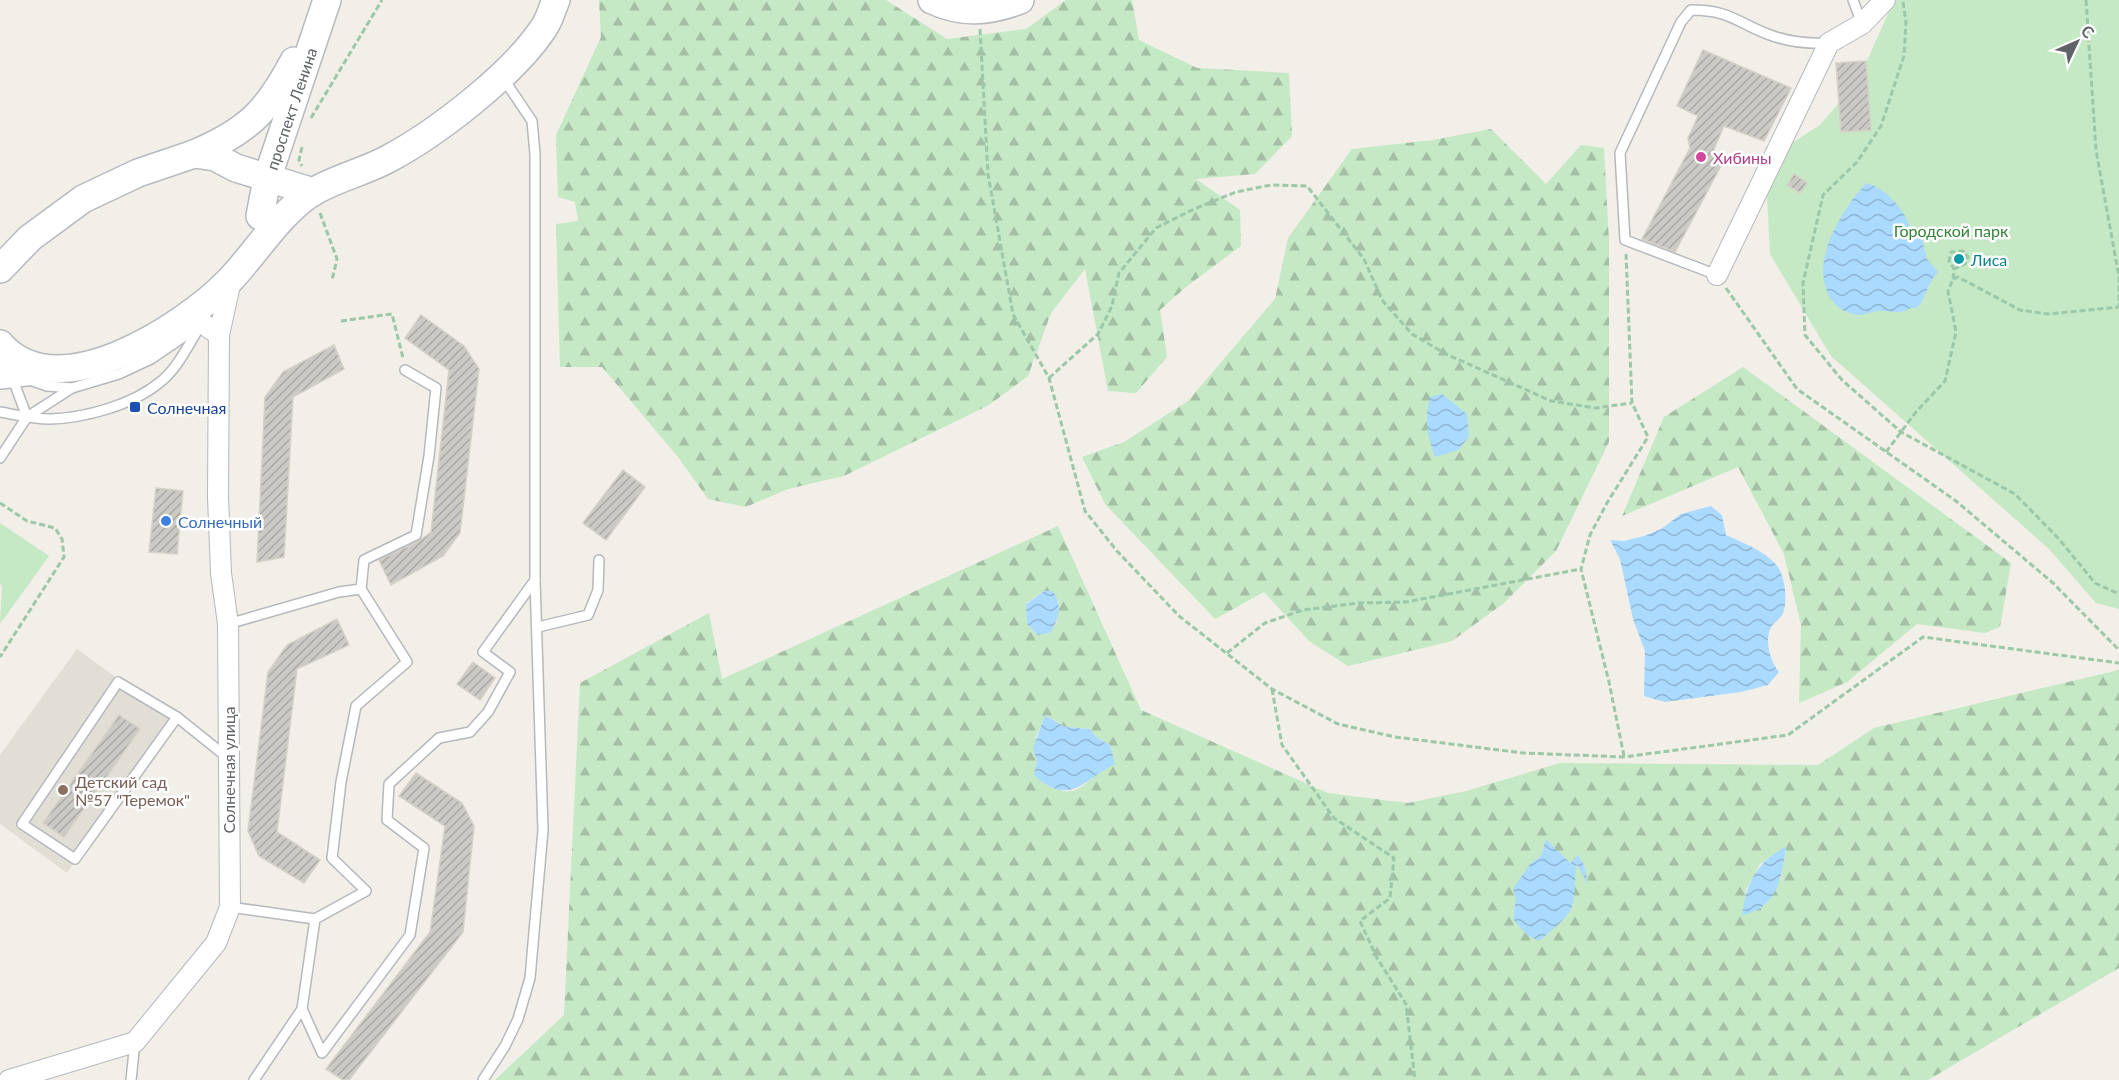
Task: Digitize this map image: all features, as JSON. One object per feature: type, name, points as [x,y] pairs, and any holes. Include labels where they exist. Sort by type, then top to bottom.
[{"type":"main road","points":[[0,346],[25,363],[62,371],[82,367],[200,326],[236,273],[277,225],[312,191],[390,159],[502,77],[544,28],[556,0]]},
{"type":"main road","points":[[932,0],[948,7],[979,11],[1020,0]]},
{"type":"main road","name":"проспект Ленина","points":[[0,269],[30,238],[83,199],[138,173],[223,142],[252,122],[283,82],[326,1]]},
{"type":"main road","name":"проспект Ленина","points":[[236,273],[255,240],[267,178],[326,1]]},
{"type":"main road","points":[[194,154],[215,157],[236,168],[312,191]]},
{"type":"main road","points":[[236,168],[252,189],[260,216]]},
{"type":"main road","points":[[0,346],[5,374],[46,369]]},
{"type":"street","points":[[1717,275],[1829,43],[1862,24],[1885,0]]},
{"type":"street","name":"Солнечная улица","points":[[135,1042],[216,943],[230,907],[228,624],[221,573],[218,497],[200,326],[236,273]]},
{"type":"street","points":[[9,1080],[135,1042]]},
{"type":"lane","points":[[1852,0],[1862,24]]},
{"type":"lane","points":[[1717,275],[1625,240],[1620,153],[1681,22],[1692,10],[1728,14],[1769,35],[1803,44],[1829,43]]},
{"type":"lane","points":[[483,1080],[505,1046],[518,1019],[530,978],[543,830],[535,580],[536,154],[532,121],[502,77]]},
{"type":"lane","points":[[0,458],[27,417],[72,388],[119,374],[151,359],[200,326]]},
{"type":"lane","points":[[0,412],[27,417],[63,418],[130,399],[159,383],[172,370],[200,326]]},
{"type":"lane","points":[[254,1080],[302,1009],[315,919],[328,909],[366,891],[332,858],[341,782],[356,706],[407,662],[361,589],[364,560],[416,535],[429,456],[436,388],[405,370]]},
{"type":"lane","points":[[5,374],[47,386],[72,388]]},
{"type":"lane","points":[[5,374],[27,417]]},
{"type":"lane","points":[[538,627],[588,615],[598,590],[599,560]]},
{"type":"lane","points":[[302,1009],[322,1053],[410,934],[424,848],[387,820],[389,784],[439,738],[470,732],[488,712],[510,672],[483,652],[535,580]]},
{"type":"lane","points":[[228,624],[339,592],[361,589]]},
{"type":"lane","points":[[177,717],[75,859],[22,824],[118,682],[177,717],[228,758]]},
{"type":"lane","points":[[230,907],[315,919]]},
{"type":"lane","points":[[131,1080],[135,1042]]},
{"type":"path","points":[[306,127],[382,0]]},
{"type":"path","points":[[1903,0],[1906,22],[1904,56],[1881,126],[1857,162],[1823,195],[1803,283],[1805,335],[1842,380],[1901,432],[2015,494],[2059,539],[2096,583],[2119,594]]},
{"type":"path","points":[[1953,279],[1958,277],[2020,310],[2048,314],[2119,306],[2119,277],[2096,150],[2086,0]]},
{"type":"path","points":[[979,11],[988,174],[1013,314],[1048,378],[1085,511],[1117,551],[1179,616],[1272,689],[1338,724],[1395,738],[1523,753],[1624,757],[1788,735],[1923,637],[2119,663]]},
{"type":"path","points":[[304,138],[299,160],[337,259],[332,280]]},
{"type":"path","points":[[1048,378],[1098,334],[1112,306],[1119,273],[1156,228],[1194,208],[1236,192],[1271,185],[1307,186],[1364,259],[1382,300],[1412,334],[1446,354],[1551,401],[1596,408],[1632,403]]},
{"type":"path","points":[[1624,757],[1609,682],[1581,569],[1590,535],[1607,502],[1648,437],[1632,403],[1625,240]]},
{"type":"path","points":[[1886,452],[1945,381],[1956,332],[1948,291],[1954,269],[1949,261],[1951,252],[1963,251],[1968,257],[1965,264],[1954,269]]},
{"type":"path","points":[[1717,275],[1797,389],[1956,501],[2053,583],[2119,650]]},
{"type":"path","points":[[341,321],[392,314],[405,370]]},
{"type":"path","points":[[0,503],[27,521],[55,528],[62,539],[63,557],[0,657]]},
{"type":"path","points":[[1227,653],[1265,623],[1303,610],[1358,603],[1406,602],[1581,569]]},
{"type":"path","points":[[1272,689],[1282,745],[1334,818],[1394,858],[1390,898],[1360,921],[1377,958],[1406,1004],[1415,1080]]},
{"type":"shaded area","name":"Детский сад №57 \"Теремок\"","points":[[77,649],[176,721],[67,873],[0,824],[0,755]]},
{"type":"green space","points":[[599,0],[886,0],[947,39],[1026,29],[1066,0],[1132,0],[1139,40],[1197,68],[1289,73],[1292,136],[1255,174],[1196,179],[1240,210],[1241,246],[1186,287],[1160,310],[1167,357],[1136,393],[1108,391],[1085,269],[1051,313],[1028,376],[989,405],[844,476],[788,489],[746,507],[708,499],[678,457],[602,367],[560,367],[556,224],[578,221],[575,202],[558,197],[556,135],[601,37]]},
{"type":"green space","name":"Городской парк","points":[[1894,0],[2119,0],[2119,609],[2096,603],[2049,549],[1831,356],[1770,254],[1767,196],[1773,169],[1789,145],[1820,125],[1859,79]]},
{"type":"green space","points":[[1491,129],[1546,184],[1581,145],[1604,148],[1609,241],[1609,442],[1556,551],[1504,603],[1452,641],[1348,666],[1309,641],[1264,592],[1215,619],[1105,504],[1082,457],[1124,442],[1188,401],[1275,299],[1288,238],[1352,149],[1433,140]]},
{"type":"green space","points":[[1743,367],[2011,563],[2000,627],[1985,633],[1917,624],[1847,682],[1799,703],[1801,625],[1784,554],[1738,467],[1622,516],[1664,417]]},
{"type":"green space","points":[[0,523],[49,556],[0,624],[2,587],[0,583]]},
{"type":"green space","points":[[1058,526],[1141,710],[1328,793],[1408,803],[1466,791],[1560,763],[1818,765],[1874,728],[2119,670],[2119,968],[1928,1080],[495,1080],[564,1015],[580,683],[709,613],[722,679]],"holes":[[[1044,591],[1059,602],[1057,622],[1050,633],[1038,635],[1027,624],[1026,603]],[[1046,715],[1065,727],[1090,729],[1096,737],[1110,745],[1089,780],[1081,787],[1071,791],[1060,791],[1048,786],[1035,775],[1036,736]],[[1786,848],[1781,878],[1764,905],[1745,892],[1760,864]],[[1578,855],[1584,865],[1588,883],[1575,862],[1575,874],[1513,919],[1520,883],[1534,862],[1541,856],[1570,863]]]},
{"type":"water","points":[[1866,183],[1880,189],[1900,208],[1911,230],[1921,235],[1927,259],[1938,272],[1917,308],[1900,312],[1874,311],[1856,315],[1836,305],[1826,289],[1823,273],[1830,240],[1846,208]]},
{"type":"water","points":[[1442,394],[1467,414],[1469,437],[1458,450],[1435,457],[1428,435],[1427,413],[1430,397]]},
{"type":"water","points":[[1711,506],[1722,515],[1726,535],[1761,552],[1778,567],[1785,590],[1785,608],[1781,617],[1771,627],[1768,644],[1771,657],[1779,672],[1768,685],[1741,692],[1665,702],[1644,696],[1645,651],[1633,619],[1620,559],[1610,540],[1624,541],[1644,536],[1661,529],[1681,514]]},
{"type":"water","points":[[1044,591],[1053,591],[1059,612],[1050,633],[1038,635],[1027,624],[1026,604]]},
{"type":"water","points":[[1045,715],[1065,727],[1090,729],[1096,737],[1110,745],[1115,764],[1076,788],[1057,789],[1047,785],[1034,775],[1037,761],[1033,748]]},
{"type":"water","points":[[1546,839],[1570,863],[1578,855],[1584,865],[1589,886],[1576,863],[1574,901],[1571,908],[1561,922],[1539,941],[1527,935],[1513,919],[1516,899],[1513,889],[1530,864],[1541,856]]},
{"type":"water","points":[[1786,847],[1778,886],[1774,893],[1762,907],[1742,916],[1746,894],[1754,875],[1767,860]]},
{"type":"building","name":"Хибины","points":[[1703,50],[1791,88],[1764,141],[1724,126],[1714,149],[1722,164],[1675,252],[1642,239],[1690,148],[1688,138],[1698,116],[1677,106]]},
{"type":"building","points":[[1866,61],[1871,130],[1841,132],[1836,63]]},
{"type":"building","points":[[1794,174],[1807,183],[1800,193],[1787,185]]},
{"type":"building","points":[[421,315],[464,346],[479,369],[460,533],[443,556],[391,585],[379,560],[419,541],[431,532],[449,370],[405,338]]},
{"type":"building","points":[[334,345],[344,369],[293,397],[284,557],[257,562],[265,397],[283,372]]},
{"type":"building","points":[[623,470],[645,487],[606,540],[583,523]]},
{"type":"building","name":"Солнечный","points":[[156,488],[183,491],[177,554],[149,552]]},
{"type":"building","points":[[337,619],[349,645],[297,669],[277,832],[320,860],[304,883],[259,856],[248,831],[268,672],[287,645]]},
{"type":"building","points":[[473,662],[495,678],[480,700],[457,684]]},
{"type":"building","points":[[119,715],[140,729],[64,837],[43,823]]},
{"type":"building","points":[[416,773],[462,803],[474,826],[463,932],[349,1080],[343,1080],[326,1069],[430,932],[445,826],[399,796]]},
{"type":"place","name":"Хибины","points":[[1701,157]]},
{"type":"place","name":"Лиса","points":[[1959,259]]},
{"type":"place","name":"Солнечная","points":[[135,407]]},
{"type":"place","name":"Солнечный","points":[[166,521]]},
{"type":"place","name":"Детский сад №57 \"Теремок\"","points":[[63,790]]}]
